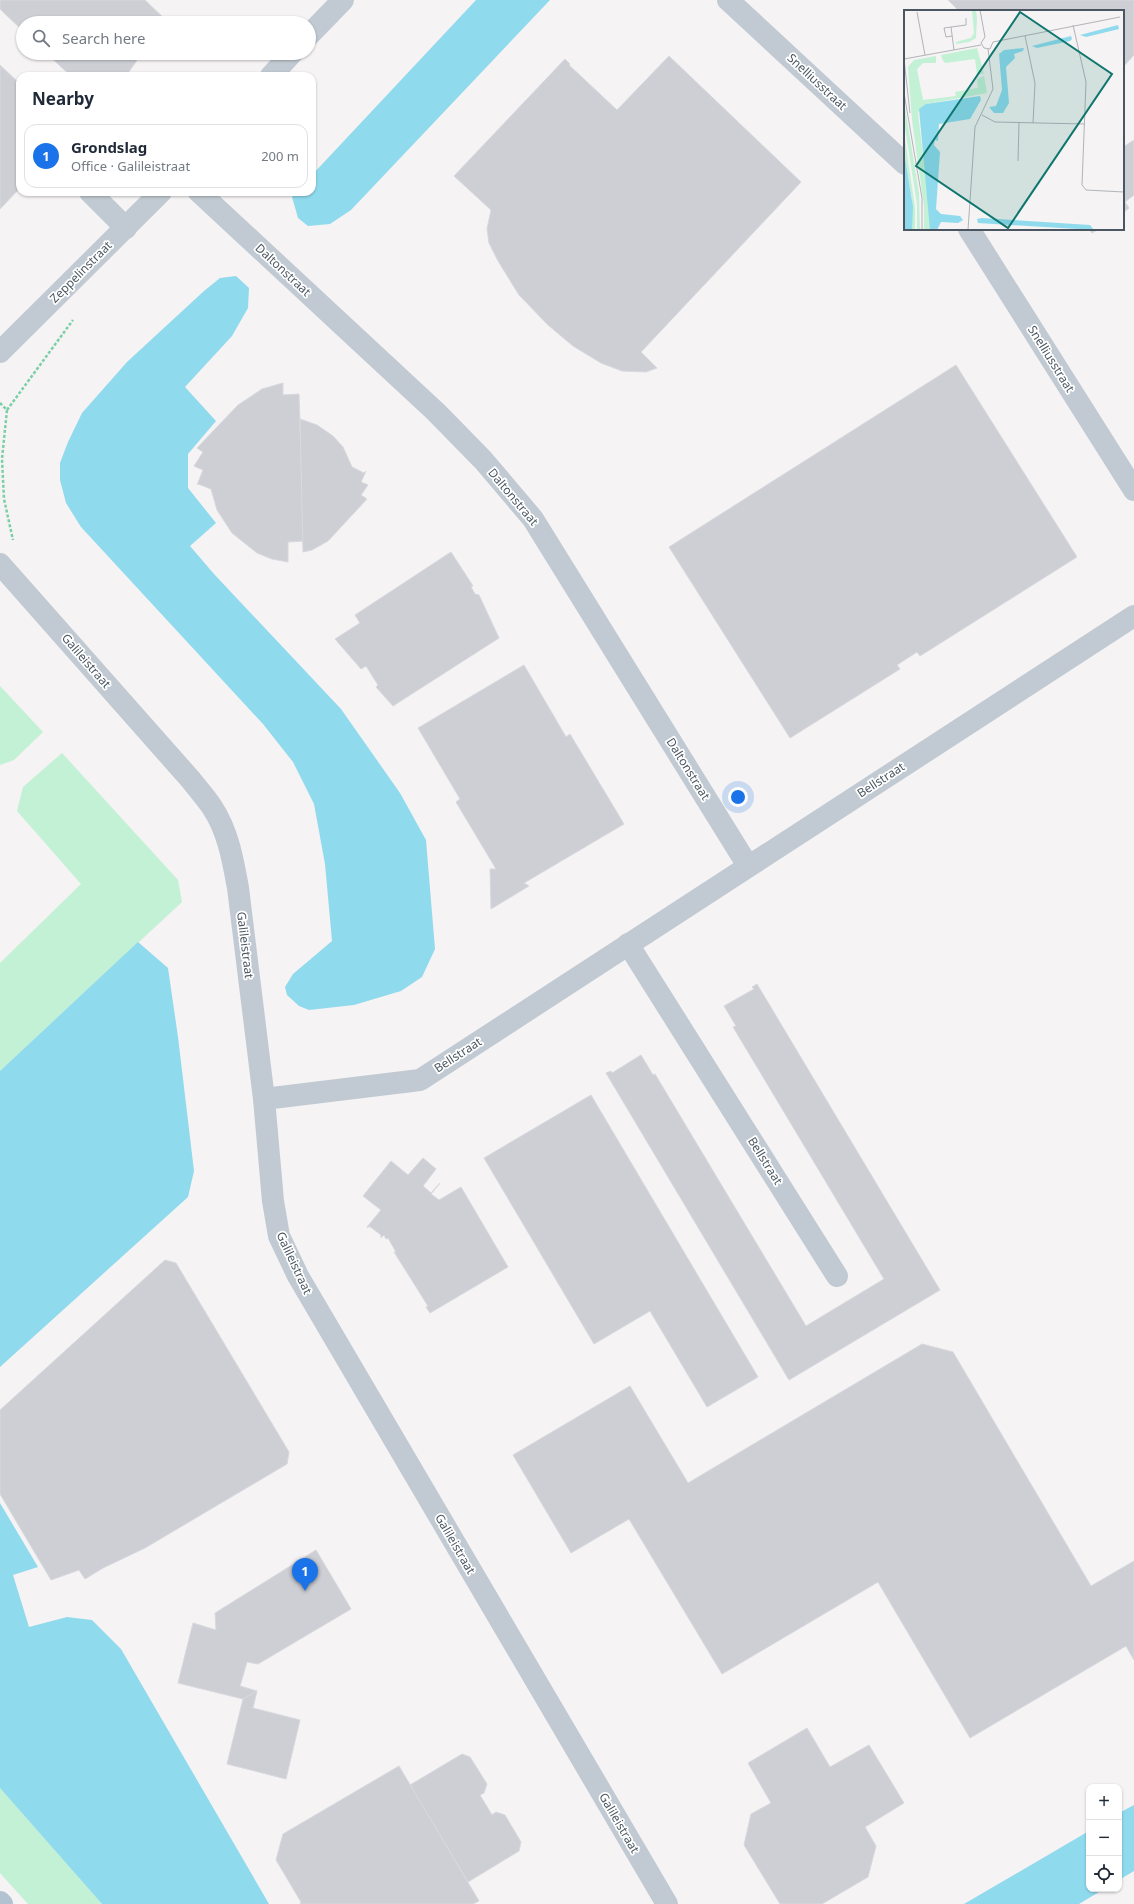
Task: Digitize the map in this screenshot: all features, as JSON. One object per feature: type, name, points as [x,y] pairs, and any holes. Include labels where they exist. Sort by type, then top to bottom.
[{"type":"street","points":[[316,28],[342,0]]},
{"type":"street","name":"Snelliusstraat","points":[[728,0],[904,163]]},
{"type":"street","points":[[275,72],[286,60]]},
{"type":"street","points":[[94,196],[126,228]]},
{"type":"street","name":"Zeppelinstraat","points":[[0,352],[126,228],[156,196]]},
{"type":"street","name":"Daltonstraat","points":[[203,196],[436,412],[483,460],[534,519],[748,866]]},
{"type":"street","name":"Snelliusstraat","points":[[970,230],[1134,490]]},
{"type":"street","name":"Galileistraat","points":[[0,564],[191,780],[213,808],[225,832],[233,858],[236,880],[264,1099],[275,1215],[279,1236],[298,1276],[667,1904]]},
{"type":"street","name":"Bellstraat","points":[[264,1099],[420,1080],[1134,616]]},
{"type":"street","name":"Bellstraat","points":[[628,944],[837,1276]]},
{"type":"path","points":[[0,403],[7,410],[2,459],[4,499],[0,502]]},
{"type":"green space","points":[[0,686],[43,732],[14,760],[0,765]]},
{"type":"green space","points":[[62,753],[178,880],[182,902],[0,1071],[0,963],[81,884],[17,811],[23,787]]},
{"type":"green space","points":[[0,1788],[102,1904],[28,1904],[0,1873]]},
{"type":"water","points":[[476,0],[550,0],[351,210],[330,224],[308,226],[298,218],[292,197],[316,196],[316,171]]},
{"type":"water","points":[[236,276],[249,288],[248,308],[232,336],[185,387],[216,421],[188,454],[188,488],[216,523],[190,546],[214,574],[341,709],[400,793],[426,840],[435,949],[422,977],[401,991],[354,1005],[309,1010],[299,1006],[287,995],[285,987],[293,974],[332,941],[325,864],[314,804],[293,762],[263,724],[81,527],[66,503],[60,480],[60,463],[82,413],[127,362],[204,291],[220,278]]},
{"type":"water","points":[[138,942],[168,968],[194,1171],[188,1197],[0,1367],[0,1071]]},
{"type":"water","points":[[0,1503],[38,1567],[13,1575],[29,1627],[67,1617],[92,1620],[121,1649],[269,1904],[102,1904],[0,1788]]},
{"type":"water","points":[[1134,1805],[1134,1871],[1122,1878],[1122,1820],[1122,1811]]},
{"type":"water","points":[[1086,1833],[1086,1892],[1099,1892],[1079,1904],[964,1904]]},
{"type":"building","points":[[0,0],[145,0],[162,16],[16,16],[16,24],[0,9]]},
{"type":"building","points":[[948,0],[1134,0],[1134,55],[1124,66],[1124,10],[958,10]]},
{"type":"building","points":[[669,56],[801,182],[641,352],[657,368],[646,372],[622,371],[601,363],[573,346],[548,325],[519,295],[489,243],[487,229],[491,210],[454,176],[565,59],[570,64],[569,65],[617,110]]},
{"type":"building","points":[[54,60],[137,60],[129,72],[67,72]]},
{"type":"building","points":[[0,65],[16,80],[16,192],[0,209]]},
{"type":"building","points":[[1134,140],[1134,195],[1125,202],[1129,208],[1124,212],[1124,146]]},
{"type":"building","points":[[1090,230],[1097,230],[1092,233]]},
{"type":"building","points":[[956,365],[1077,557],[920,656],[917,652],[897,665],[900,669],[790,738],[669,547]]},
{"type":"building","points":[[283,383],[283,395],[299,394],[304,541],[288,542],[288,562],[272,559],[257,553],[232,533],[217,510],[211,489],[198,484],[197,485],[203,470],[194,466],[203,452],[197,448],[238,405],[262,389]]},
{"type":"building","points":[[300,419],[317,425],[333,436],[343,447],[352,467],[364,473],[366,471],[361,482],[368,485],[361,495],[367,499],[328,541],[312,550],[303,552]]},
{"type":"building","points":[[451,552],[473,586],[471,587],[475,594],[479,595],[499,638],[393,706],[376,687],[378,685],[366,666],[361,669],[335,639],[360,623],[355,615]]},
{"type":"building","points":[[524,665],[566,737],[570,734],[624,824],[524,883],[529,886],[491,909],[490,869],[496,869],[456,802],[460,799],[418,728]]},
{"type":"building","points":[[757,984],[940,1290],[789,1380],[606,1073],[611,1071],[612,1073],[641,1055],[653,1075],[655,1074],[806,1326],[884,1279],[733,1027],[736,1026],[724,1006],[754,989],[752,987]]},
{"type":"building","points":[[591,1095],[758,1377],[707,1407],[650,1311],[594,1344],[484,1158]]},
{"type":"building","points":[[423,1158],[436,1169],[423,1186],[431,1193],[440,1183],[431,1194],[439,1200],[461,1187],[508,1267],[430,1313],[426,1307],[428,1306],[394,1252],[396,1252],[388,1238],[386,1239],[384,1235],[381,1238],[381,1235],[369,1226],[368,1228],[367,1227],[381,1210],[363,1196],[391,1161],[408,1175]]},
{"type":"building","points":[[165,1260],[176,1263],[289,1452],[287,1464],[145,1548],[103,1568],[85,1579],[79,1570],[51,1580],[0,1494],[0,1410]]},
{"type":"building","points":[[922,1344],[953,1352],[1091,1586],[1134,1561],[1134,1660],[1126,1646],[970,1738],[878,1582],[722,1674],[629,1519],[571,1553],[513,1455],[630,1386],[688,1483]]},
{"type":"building","points":[[316,1550],[351,1609],[258,1664],[247,1662],[240,1686],[257,1691],[243,1699],[178,1683],[193,1623],[216,1630],[215,1613]]},
{"type":"building","points":[[257,1691],[253,1708],[300,1720],[286,1779],[227,1764],[243,1699]]},
{"type":"building","points":[[807,1728],[830,1767],[869,1745],[904,1803],[865,1827],[876,1846],[868,1877],[822,1904],[780,1904],[744,1845],[751,1814],[771,1803],[748,1763]]},
{"type":"building","points":[[462,1754],[470,1757],[487,1784],[484,1793],[480,1795],[492,1815],[496,1812],[505,1815],[521,1842],[519,1851],[468,1882],[410,1785]]},
{"type":"building","points":[[399,1766],[479,1901],[473,1904],[300,1904],[301,1902],[276,1860],[283,1834]]},
{"type":"place","name":"Grondslag","points":[[305,1591]]}]
